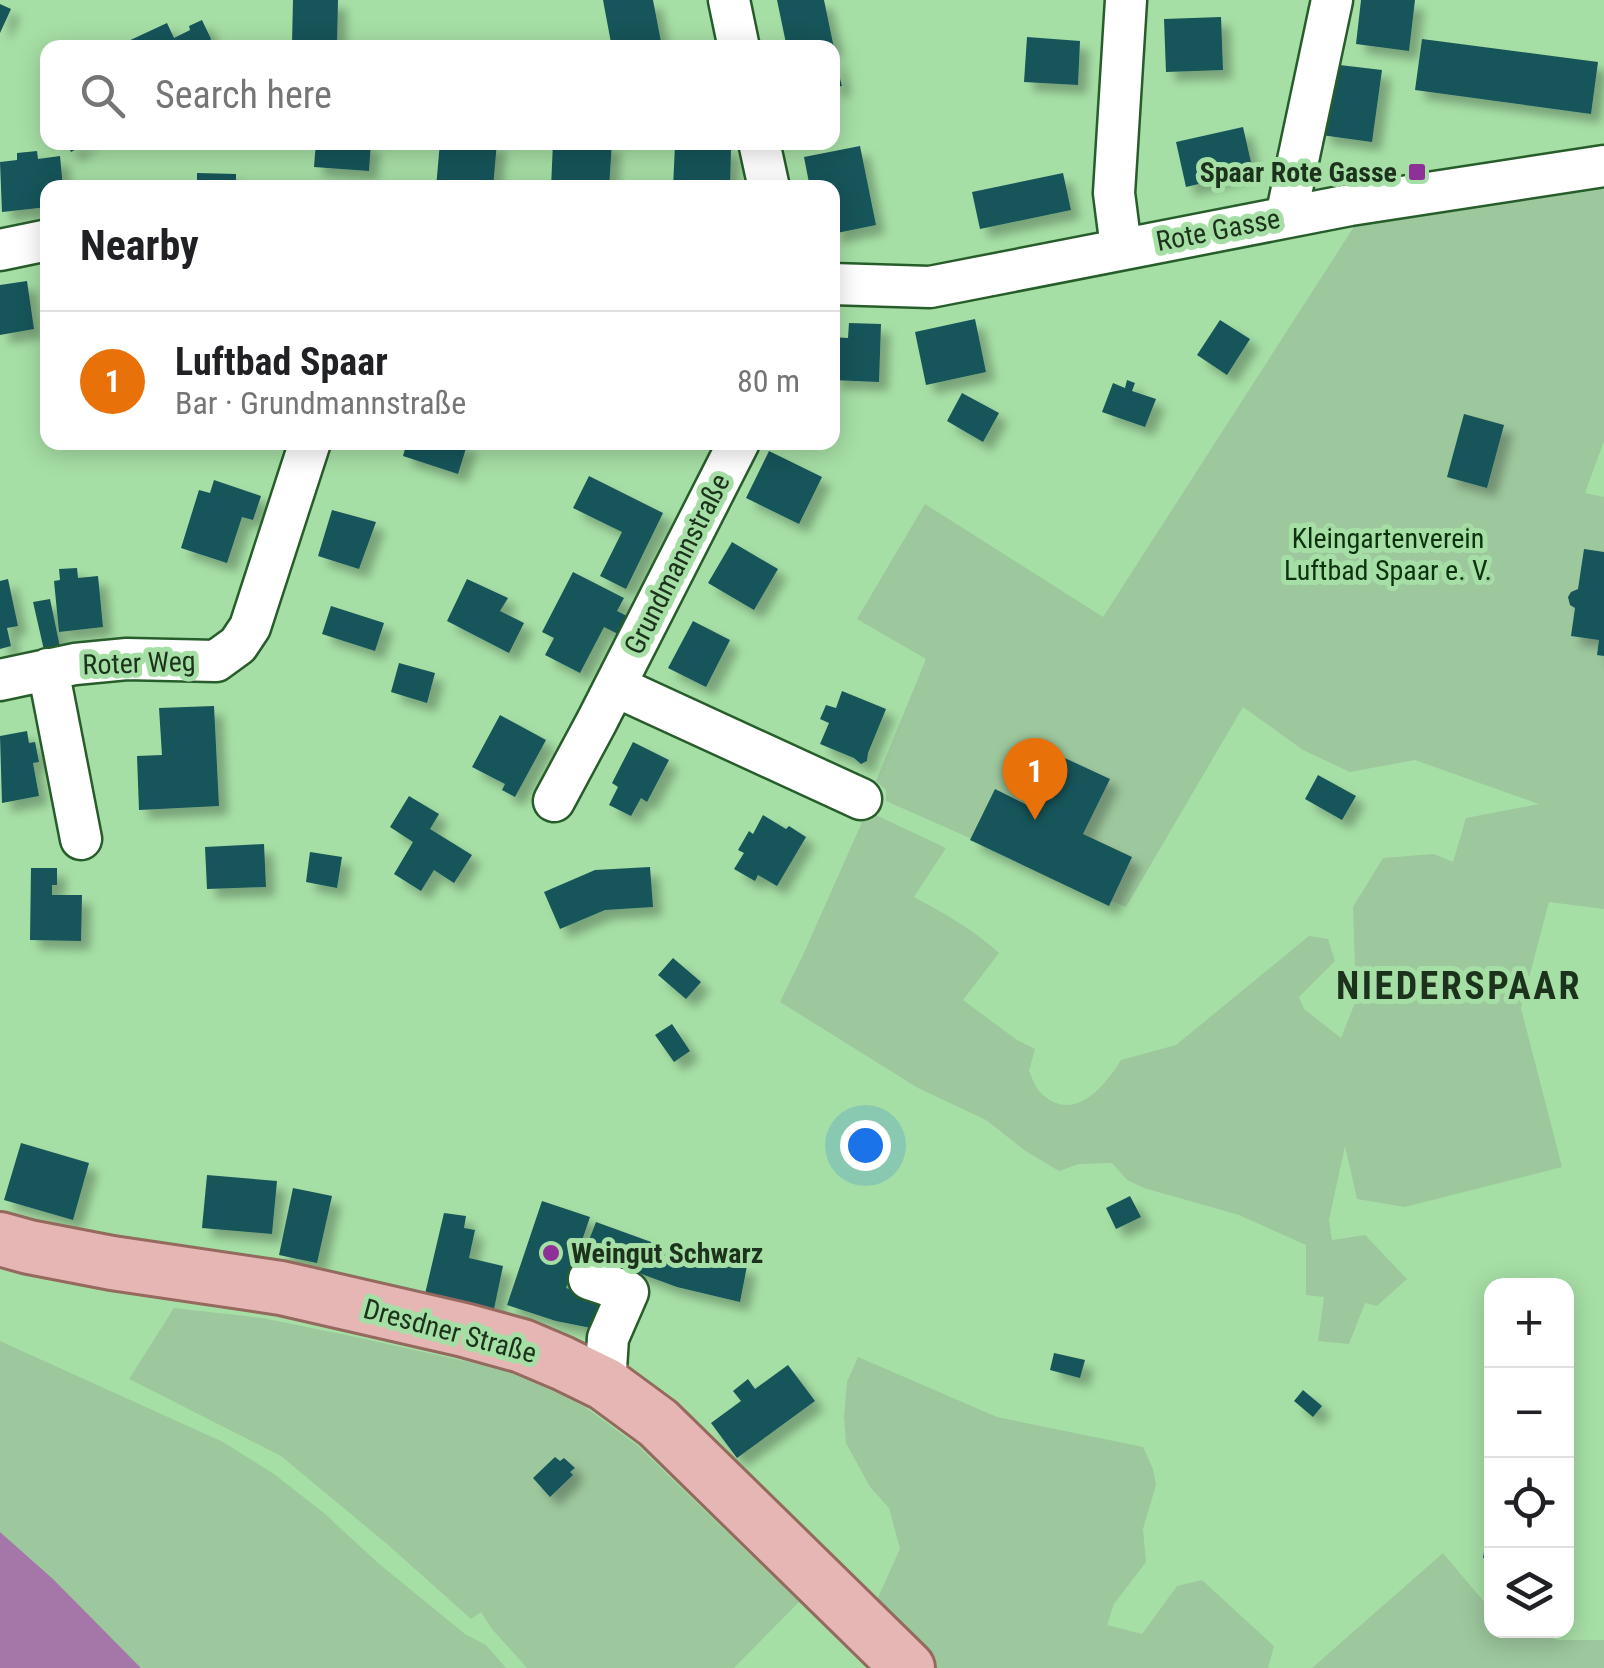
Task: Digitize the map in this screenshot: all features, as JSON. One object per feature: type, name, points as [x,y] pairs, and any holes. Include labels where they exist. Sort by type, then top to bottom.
[{"type":"main road","name":"Dresdner Straße","points":[[0,1239],[112,1263],[281,1288],[464,1330],[522,1346],[605,1384],[682,1446],[908,1668]]},
{"type":"street","points":[[729,0],[737,40]]},
{"type":"street","points":[[1121,248],[1114,193],[1126,0]]},
{"type":"street","points":[[1286,217],[1332,0]]},
{"type":"street","points":[[761,150],[767,180]]},
{"type":"street","name":"Rote Gasse","points":[[840,284],[930,287],[1286,217],[1604,166]]},
{"type":"street","points":[[0,250],[40,242]]},
{"type":"street","name":"Roter Weg","points":[[0,680],[127,659],[216,661],[238,644],[250,628],[307,450]]},
{"type":"street","name":"Grundmannstraße","points":[[554,801],[735,450]]},
{"type":"street","points":[[48,670],[80,839]]},
{"type":"street","name":"Grundmannstraße","points":[[615,686],[861,799]]},
{"type":"street","points":[[589,1278],[628,1292],[608,1338],[605,1384]]},
{"type":"green space","name":"Kleingartenverein Luftbad Spaar e. V.","points":[[1604,189],[1604,441],[1585,493],[1604,497],[1604,909],[1549,902],[1521,1008],[1562,1167],[1405,1207],[1357,1199],[1345,1146],[1329,1220],[1332,1240],[1365,1235],[1407,1279],[1377,1306],[1365,1303],[1349,1344],[1318,1341],[1324,1297],[1306,1295],[1306,1245],[1239,1215],[1144,1188],[1127,1180],[1112,1163],[1079,1164],[1059,1171],[986,1120],[918,1088],[780,1002],[867,811],[946,848],[914,897],[969,929],[999,953],[963,1000],[1035,1049],[1029,1071],[1038,1090],[1052,1101],[1075,1104],[1096,1091],[1121,1060],[1176,1045],[1309,936],[1328,939],[1335,961],[1299,997],[1304,1009],[1341,1038],[1356,1000],[1353,907],[1383,858],[1434,854],[1453,862],[1466,818],[1539,804],[1415,760],[1350,772],[1303,750],[1243,707],[1126,907],[886,801],[886,790],[876,781],[926,659],[857,619],[925,504],[1103,617],[1357,222]]},
{"type":"green space","points":[[174,1308],[262,1318],[351,1336],[501,1369],[542,1386],[585,1407],[638,1446],[799,1602],[734,1668],[527,1668],[481,1612],[471,1619],[281,1456],[129,1379]]},
{"type":"green space","points":[[0,1341],[223,1442],[274,1474],[465,1634],[486,1645],[506,1668],[141,1668],[0,1532]]},
{"type":"green space","points":[[858,1357],[997,1417],[1143,1447],[1156,1485],[1143,1529],[1146,1562],[1114,1604],[1107,1625],[1142,1634],[1177,1586],[1202,1580],[1274,1646],[1268,1668],[932,1668],[875,1604],[900,1549],[889,1508],[870,1487],[846,1443],[847,1382]]},
{"type":"green space","points":[[1443,1553],[1484,1602],[1484,1638],[1604,1640],[1604,1668],[1312,1668]]},
{"type":"shaded area","points":[[0,1532],[53,1579],[141,1668],[0,1668]]},
{"type":"building","points":[[293,0],[338,0],[337,40],[292,40]]},
{"type":"building","points":[[603,0],[653,0],[661,40],[610,40]]},
{"type":"building","points":[[777,0],[824,0],[832,40],[785,40]]},
{"type":"building","points":[[1361,0],[1415,0],[1409,51],[1356,44]]},
{"type":"building","points":[[0,4],[11,9],[0,33]]},
{"type":"building","points":[[1221,17],[1223,70],[1166,72],[1164,19]]},
{"type":"building","points":[[202,20],[211,39],[130,40],[167,23],[174,38],[190,30],[189,26]]},
{"type":"building","points":[[1027,37],[1080,41],[1078,85],[1024,82]]},
{"type":"building","points":[[1422,39],[1598,62],[1591,114],[1415,90]]},
{"type":"building","points":[[1331,64],[1382,70],[1372,142],[1321,135]]},
{"type":"building","points":[[1243,127],[1253,171],[1186,187],[1176,142]]},
{"type":"building","points":[[860,146],[876,225],[840,232],[840,180],[808,180],[804,157]]},
{"type":"building","points":[[315,150],[370,150],[369,171],[314,167]]},
{"type":"building","points":[[439,150],[496,150],[494,180],[437,180]]},
{"type":"building","points":[[553,150],[611,150],[610,180],[551,180]]},
{"type":"building","points":[[675,150],[731,150],[730,180],[673,180]]},
{"type":"building","points":[[37,151],[38,159],[60,156],[62,180],[40,180],[40,208],[2,212],[0,162],[17,160],[17,153]]},
{"type":"building","points":[[197,173],[236,174],[236,180],[197,180]]},
{"type":"building","points":[[1063,173],[1071,210],[980,229],[972,192]]},
{"type":"building","points":[[27,281],[34,329],[0,335],[0,285]]},
{"type":"building","points":[[975,319],[986,372],[926,385],[915,332]]},
{"type":"building","points":[[1220,320],[1250,339],[1227,375],[1197,355]]},
{"type":"building","points":[[849,323],[881,324],[879,382],[840,380],[840,338],[848,338]]},
{"type":"building","points":[[1127,380],[1135,383],[1132,391],[1156,399],[1145,427],[1102,412],[1113,383],[1125,388]]},
{"type":"building","points":[[962,393],[999,413],[983,442],[947,421]]},
{"type":"building","points":[[1464,414],[1504,425],[1487,488],[1447,477]]},
{"type":"building","points":[[405,450],[466,450],[458,474],[403,456]]},
{"type":"building","points":[[769,451],[822,477],[799,524],[746,498]]},
{"type":"building","points":[[589,476],[663,513],[626,589],[600,576],[622,532],[573,508]]},
{"type":"building","points":[[214,480],[261,496],[253,520],[242,517],[227,563],[181,548],[199,490],[210,493]]},
{"type":"building","points":[[332,510],[376,522],[359,569],[318,556]]},
{"type":"building","points":[[732,542],[778,569],[754,610],[708,583]]},
{"type":"building","points":[[1584,549],[1604,552],[1604,656],[1597,655],[1599,640],[1571,636],[1575,608],[1568,597],[1578,589]]},
{"type":"building","points":[[77,568],[78,578],[98,576],[103,627],[59,632],[54,581],[60,580],[59,569]]},
{"type":"building","points":[[573,572],[624,598],[617,611],[627,616],[618,634],[604,627],[580,673],[545,655],[554,638],[542,632]]},
{"type":"building","points":[[8,579],[18,626],[7,628],[11,646],[0,649],[0,581]]},
{"type":"building","points":[[467,579],[508,598],[500,611],[524,623],[509,653],[447,621]]},
{"type":"building","points":[[50,599],[60,647],[44,650],[33,602]]},
{"type":"building","points":[[331,606],[384,623],[375,651],[322,634]]},
{"type":"building","points":[[693,621],[730,640],[706,687],[668,668]]},
{"type":"building","points":[[399,663],[435,673],[427,703],[391,692]]},
{"type":"building","points":[[842,691],[886,709],[867,761],[861,764],[820,744],[829,723],[820,719],[826,705],[836,708]]},
{"type":"building","points":[[214,706],[219,806],[139,810],[137,756],[162,755],[159,708]]},
{"type":"building","points":[[500,715],[546,740],[515,797],[502,790],[505,784],[472,767]]},
{"type":"building","points":[[27,731],[29,743],[35,742],[39,762],[33,763],[39,796],[2,803],[0,736]]},
{"type":"building","points":[[633,742],[669,760],[647,802],[641,798],[631,816],[609,805],[618,787],[612,783]]},
{"type":"building","points":[[1054,753],[1110,779],[1083,834],[1132,857],[1109,906],[970,840],[995,789],[1029,806]]},
{"type":"building","points":[[1318,775],[1356,796],[1342,820],[1305,799]]},
{"type":"building","points":[[409,796],[439,814],[430,829],[472,855],[454,883],[434,870],[421,891],[394,874],[413,842],[390,827]]},
{"type":"building","points":[[763,815],[806,837],[777,886],[758,875],[755,881],[734,869],[744,853],[738,850]]},
{"type":"building","points":[[264,844],[266,887],[207,889],[205,847]]},
{"type":"building","points":[[310,852],[342,857],[337,888],[306,882]]},
{"type":"building","points":[[650,867],[653,907],[605,910],[560,929],[544,892],[595,870]]},
{"type":"building","points":[[31,868],[57,868],[57,885],[52,885],[52,895],[82,895],[81,941],[30,940]]},
{"type":"building","points":[[673,958],[701,982],[686,999],[658,975]]},
{"type":"building","points":[[672,1024],[690,1051],[674,1062],[655,1035]]},
{"type":"building","points":[[21,1143],[89,1163],[73,1220],[4,1200]]},
{"type":"building","points":[[207,1175],[277,1181],[272,1234],[202,1228]]},
{"type":"building","points":[[293,1188],[332,1196],[317,1263],[279,1255]]},
{"type":"building","points":[[1130,1196],[1141,1217],[1116,1229],[1106,1208]]},
{"type":"building","name":"Weingut Schwarz","points":[[542,1201],[590,1217],[566,1288],[611,1303],[601,1330],[507,1305]]},
{"type":"building","points":[[444,1213],[466,1216],[464,1228],[475,1230],[469,1258],[503,1266],[494,1309],[425,1294]]},
{"type":"building","points":[[596,1222],[676,1251],[747,1266],[740,1302],[677,1287],[584,1253]]},
{"type":"building","points":[[1054,1353],[1085,1360],[1080,1378],[1050,1370]]},
{"type":"building","points":[[788,1365],[815,1401],[737,1458],[711,1423],[741,1401],[733,1391],[748,1379],[755,1389]]},
{"type":"building","points":[[1303,1390],[1322,1406],[1313,1417],[1294,1401]]},
{"type":"building","points":[[555,1457],[560,1461],[564,1458],[575,1468],[570,1472],[573,1475],[550,1497],[533,1478]]},
{"type":"place","name":"Spaar Rote Gasse","points":[[1417,172]]},
{"type":"place","name":"Luftbad Spaar","points":[[1035,820]]},
{"type":"place","name":"Weingut Schwarz","points":[[551,1253]]},
{"type":"district","name":"NIEDERSPAAR","points":[[1459,986]]}]
